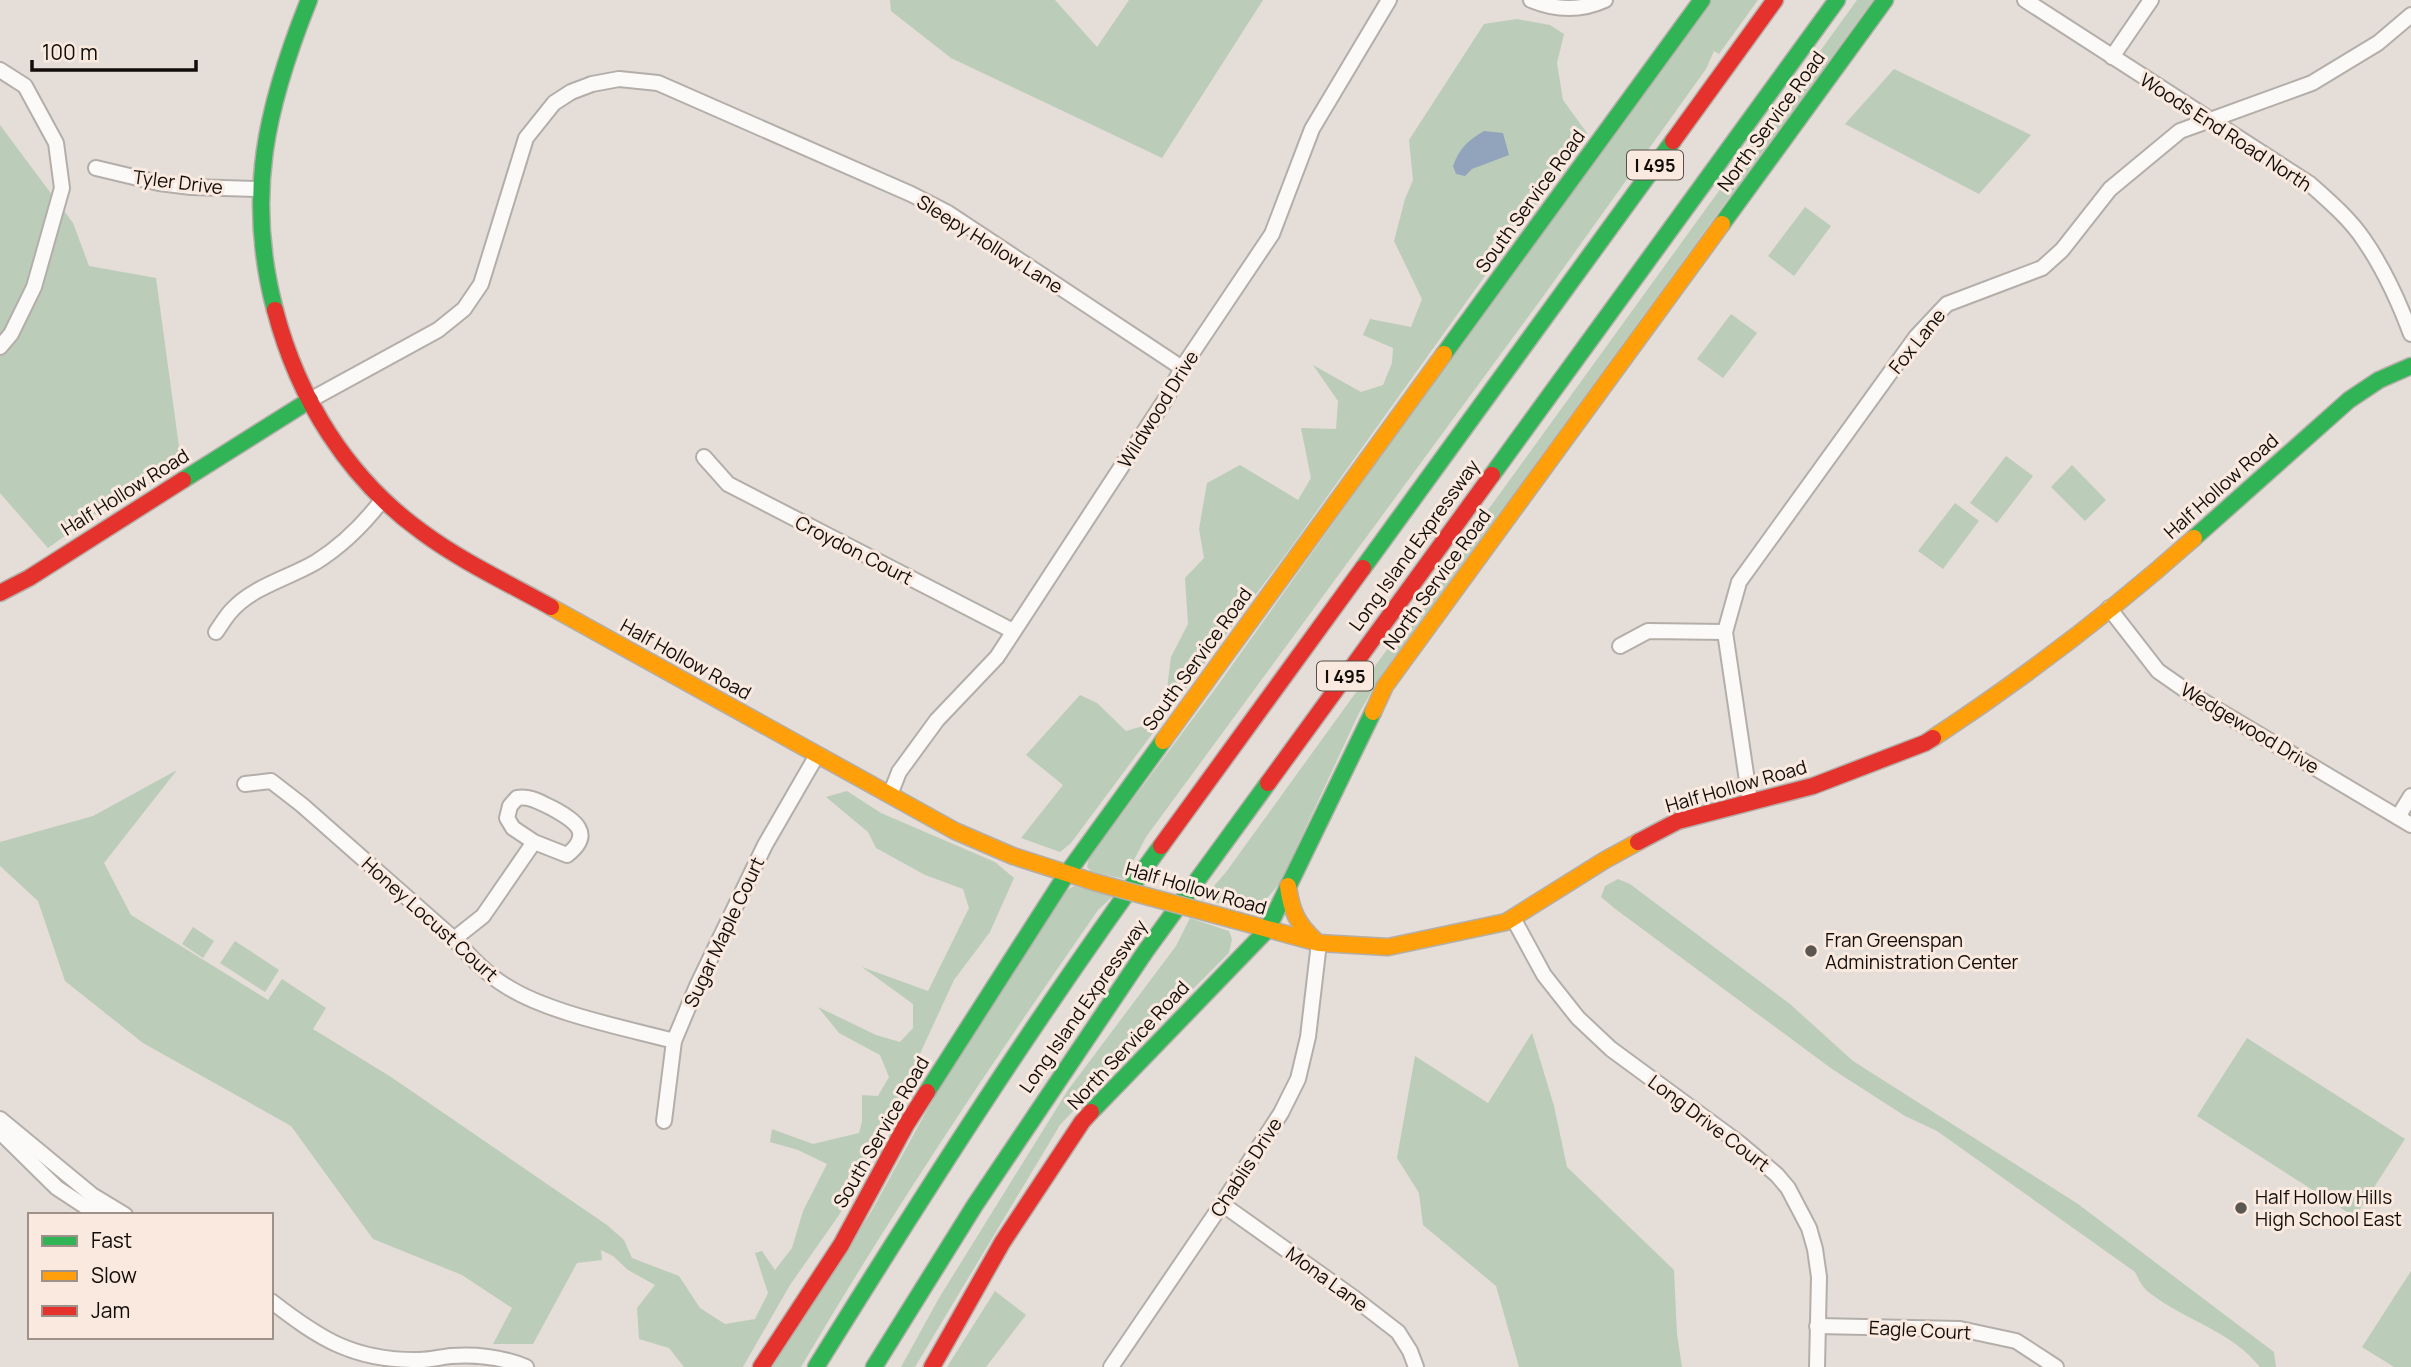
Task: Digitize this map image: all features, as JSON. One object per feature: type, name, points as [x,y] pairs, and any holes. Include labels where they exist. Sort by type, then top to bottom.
[{"type":"main road","points":[[309,0],[276,86],[264,146],[260,189],[262,249],[273,308],[290,361],[310,400]]},
{"type":"main road","name":"South Service Road","points":[[761,1367],[841,1245],[906,1125],[1066,875],[1702,0]]},
{"type":"main road","name":"Long Island Expressway","points":[[816,1367],[933,1178],[1104,924],[1775,0]]},
{"type":"main road","name":"Long Island Expressway","points":[[874,1367],[975,1205],[1145,952],[1837,0]]},
{"type":"main road","name":"North Service Road","points":[[932,1367],[1002,1243],[1082,1122],[1267,930],[1385,686],[1885,0]]},
{"type":"main road","name":"Half Hollow Road","points":[[0,593],[29,578],[310,400],[332,439],[360,477],[421,532],[610,642],[939,823],[1030,863],[1066,875],[1319,943],[1388,947],[1506,922],[1605,860],[1678,821],[1813,786],[1925,743],[1996,696],[2109,608],[2218,519],[2349,400],[2379,380],[2411,366]]},
{"type":"main road","points":[[1288,886],[1293,919],[1319,943]]},
{"type":"street","name":"Wildwood Drive","points":[[890,795],[899,772],[937,720],[997,657],[1167,397],[1182,368],[1272,234],[1312,129],[1389,0]]},
{"type":"street","points":[[1531,0],[1565,9],[1592,6],[1605,0]]},
{"type":"street","name":"Woods End Road North","points":[[2025,0],[2310,184],[2364,239],[2386,277],[2411,334]]},
{"type":"street","points":[[2112,57],[2151,0]]},
{"type":"street","name":"Fox Lane","points":[[1750,801],[1725,632],[1739,582],[1916,337],[1947,304],[2042,268],[2063,250],[2110,189],[2180,131],[2312,83],[2378,43],[2411,15]]},
{"type":"street","points":[[0,70],[25,86],[56,143],[62,188],[34,287],[11,334],[0,347]]},
{"type":"street","name":"Sleepy Hollow Lane","points":[[310,400],[439,330],[464,309],[481,284],[526,138],[554,103],[571,92],[592,84],[619,79],[658,83],[911,194],[948,213],[1182,368]]},
{"type":"street","name":"Tyler Drive","points":[[96,168],[170,185],[260,189]]},
{"type":"street","name":"Croydon Court","points":[[704,457],[728,484],[1013,631]]},
{"type":"street","points":[[216,632],[231,610],[250,594],[316,562],[342,543],[383,499]]},
{"type":"street","name":"Wedgewood Drive","points":[[2109,608],[2158,671],[2190,694],[2411,825]]},
{"type":"street","points":[[1619,646],[1648,631],[1725,632]]},
{"type":"street","name":"Sugar Maple Court","points":[[664,1121],[674,1041],[697,986],[765,845],[817,755]]},
{"type":"street","name":"Honey Locust Court","points":[[245,785],[271,781],[302,805],[506,986],[528,998],[562,1010],[674,1041]]},
{"type":"street","points":[[529,796],[573,819],[579,828],[580,837],[576,848],[567,855],[534,842],[513,828],[507,818],[510,806],[517,797],[529,796]]},
{"type":"street","points":[[2398,817],[2411,796]]},
{"type":"street","points":[[454,939],[483,916],[534,842]]},
{"type":"street","name":"Long Drive Court","points":[[1513,918],[1544,975],[1578,1018],[1611,1049],[1739,1143],[1777,1175],[1788,1188],[1809,1227],[1815,1249],[1819,1277],[1816,1367]]},
{"type":"street","name":"Chablis Drive","points":[[1111,1367],[1222,1204],[1281,1113],[1298,1079],[1308,1037],[1319,943]]},
{"type":"street","points":[[0,1119],[92,1195],[123,1213]]},
{"type":"street","points":[[0,1132],[57,1188],[86,1207],[119,1213]]},
{"type":"street","name":"Mona Lane","points":[[1222,1204],[1398,1332],[1416,1367]]},
{"type":"street","points":[[273,1303],[310,1331],[350,1351],[419,1360],[483,1356],[526,1367]]},
{"type":"street","name":"Eagle Court","points":[[1818,1326],[1960,1329],[2017,1341],[2056,1367]]},
{"type":"green space","points":[[890,0],[1055,0],[1097,47],[1129,0],[1263,0],[1162,158],[951,58],[891,11]]},
{"type":"green space","points":[[1712,0],[1758,0],[1719,54],[1714,51],[1706,69],[1542,298],[1146,837],[1124,879],[1092,872],[1087,867],[1089,858],[1218,685]]},
{"type":"green space","points":[[1857,0],[1873,0],[1382,674],[1359,713],[1280,883],[1254,910],[1202,900],[1226,872]]},
{"type":"green space","points":[[1517,19],[1550,25],[1564,34],[1557,63],[1563,100],[1587,133],[1289,550],[1071,843],[1060,852],[1021,838],[1063,785],[1026,755],[1080,695],[1097,703],[1126,731],[1143,726],[1166,697],[1171,657],[1188,624],[1185,578],[1204,558],[1199,529],[1207,483],[1240,465],[1298,500],[1311,478],[1301,428],[1336,429],[1338,401],[1313,365],[1361,392],[1383,385],[1392,363],[1393,348],[1363,335],[1370,319],[1411,327],[1422,299],[1394,241],[1413,180],[1409,140],[1484,24]]},
{"type":"green space","points":[[1894,69],[2031,135],[1979,194],[1845,124]]},
{"type":"green space","points":[[0,125],[73,223],[89,266],[156,278],[180,454],[48,548],[0,493]]},
{"type":"green space","points":[[1805,207],[1831,226],[1794,276],[1768,256]]},
{"type":"green space","points":[[1731,314],[1757,333],[1723,378],[1697,359]]},
{"type":"green space","points":[[2006,456],[2033,476],[1997,523],[1970,503]]},
{"type":"green space","points":[[2072,465],[2106,500],[2085,521],[2051,487]]},
{"type":"green space","points":[[1955,503],[1979,521],[1943,569],[1918,551]]},
{"type":"green space","points":[[177,770],[104,863],[131,915],[268,1000],[282,979],[326,1008],[313,1029],[391,1077],[607,1225],[624,1240],[632,1258],[679,1276],[700,1308],[725,1324],[755,1319],[768,1293],[755,1253],[762,1251],[775,1270],[792,1248],[803,1211],[827,1164],[798,1150],[770,1142],[772,1129],[813,1144],[859,1133],[862,1122],[862,1095],[878,1096],[889,1077],[880,1055],[839,1033],[818,1007],[876,1035],[900,1042],[913,1028],[913,1004],[862,967],[928,991],[969,908],[963,889],[925,875],[876,848],[868,832],[826,797],[847,791],[881,813],[995,862],[1014,878],[990,932],[954,980],[881,1138],[839,1215],[790,1285],[743,1367],[684,1367],[669,1348],[639,1339],[637,1308],[655,1285],[601,1250],[602,1260],[577,1263],[533,1344],[493,1344],[512,1308],[462,1275],[373,1239],[291,1126],[143,1043],[65,981],[38,901],[0,866],[0,842],[93,816]]},
{"type":"green space","points":[[1618,879],[1630,884],[1790,1004],[1853,1061],[2078,1204],[2274,1352],[2276,1367],[2260,1367],[2248,1354],[2222,1335],[2146,1290],[2135,1272],[1937,1131],[1905,1116],[1832,1069],[1614,908],[1601,897],[1605,886]]},
{"type":"green space","points":[[1074,886],[1113,896],[1098,910],[983,1079],[908,1193],[801,1367],[772,1367],[871,1212],[975,1023],[1064,892]]},
{"type":"green space","points":[[1190,918],[1229,931],[1232,939],[1229,953],[1060,1125],[915,1367],[901,1367],[939,1298],[1068,1090],[1176,946]]},
{"type":"green space","points":[[193,927],[214,941],[203,958],[182,944]]},
{"type":"green space","points":[[235,941],[279,970],[265,992],[220,963]]},
{"type":"green space","points":[[1532,1033],[1554,1106],[1567,1167],[1674,1270],[1677,1334],[1682,1367],[1519,1367],[1496,1286],[1423,1225],[1419,1193],[1397,1158],[1415,1056],[1488,1103]]},
{"type":"green space","points":[[2247,1038],[2405,1139],[2355,1217],[2197,1116]]},
{"type":"green space","points":[[2411,1271],[2411,1367],[2394,1367],[2362,1347]]},
{"type":"green space","points":[[995,1291],[1026,1315],[986,1367],[947,1367]]},
{"type":"water","points":[[1484,131],[1503,133],[1509,155],[1472,169],[1465,176],[1456,174],[1453,166],[1461,150]]},
{"type":"traffic: fast","points":[[275,310],[266,268],[262,229],[261,190],[265,152],[281,78],[309,0]]},
{"type":"traffic: fast","points":[[1444,354],[1702,0]]},
{"type":"traffic: fast","points":[[1492,475],[1837,0]]},
{"type":"traffic: fast","points":[[1722,224],[1885,0]]},
{"type":"traffic: fast","points":[[1363,568],[1673,141]]},
{"type":"traffic: fast","points":[[2194,538],[2349,400],[2379,380],[2411,366]]},
{"type":"traffic: fast","points":[[183,480],[310,400]]},
{"type":"traffic: fast","points":[[1091,1112],[1267,930],[1373,712]]},
{"type":"traffic: fast","points":[[927,1092],[1066,875],[1163,741]]},
{"type":"traffic: fast","points":[[874,1367],[975,1205],[1145,952],[1268,783]]},
{"type":"traffic: fast","points":[[816,1367],[984,1103],[1115,909],[1161,846]]},
{"type":"traffic: slow","points":[[1373,712],[1385,686],[1722,224]]},
{"type":"traffic: slow","points":[[1163,741],[1444,354]]},
{"type":"traffic: slow","points":[[1933,738],[2067,643],[2194,538]]},
{"type":"traffic: slow","points":[[551,607],[955,831],[1013,856],[1094,882]]},
{"type":"traffic: slow","points":[[1220,916],[1319,943],[1388,947],[1506,922],[1638,842]]},
{"type":"traffic: slow","points":[[1094,882],[1220,916]]},
{"type":"traffic: slow","points":[[1288,886],[1296,916],[1315,940]]},
{"type":"traffic: jam","points":[[1673,141],[1775,0]]},
{"type":"traffic: jam","points":[[275,310],[297,374],[312,405],[329,434],[371,487],[395,511],[437,543],[551,607]]},
{"type":"traffic: jam","points":[[1268,783],[1492,475]]},
{"type":"traffic: jam","points":[[0,593],[29,578],[183,480]]},
{"type":"traffic: jam","points":[[1161,846],[1363,568]]},
{"type":"traffic: jam","points":[[1638,842],[1678,821],[1813,786],[1933,738]]},
{"type":"traffic: jam","points":[[761,1367],[841,1245],[906,1125],[927,1092]]},
{"type":"traffic: jam","points":[[932,1367],[1002,1243],[1091,1112]]},
{"type":"place","name":"Fran Greenspan Administration Center","points":[[1811,951]]},
{"type":"place","name":"Half Hollow Hills High School East","points":[[2241,1208]]}]
